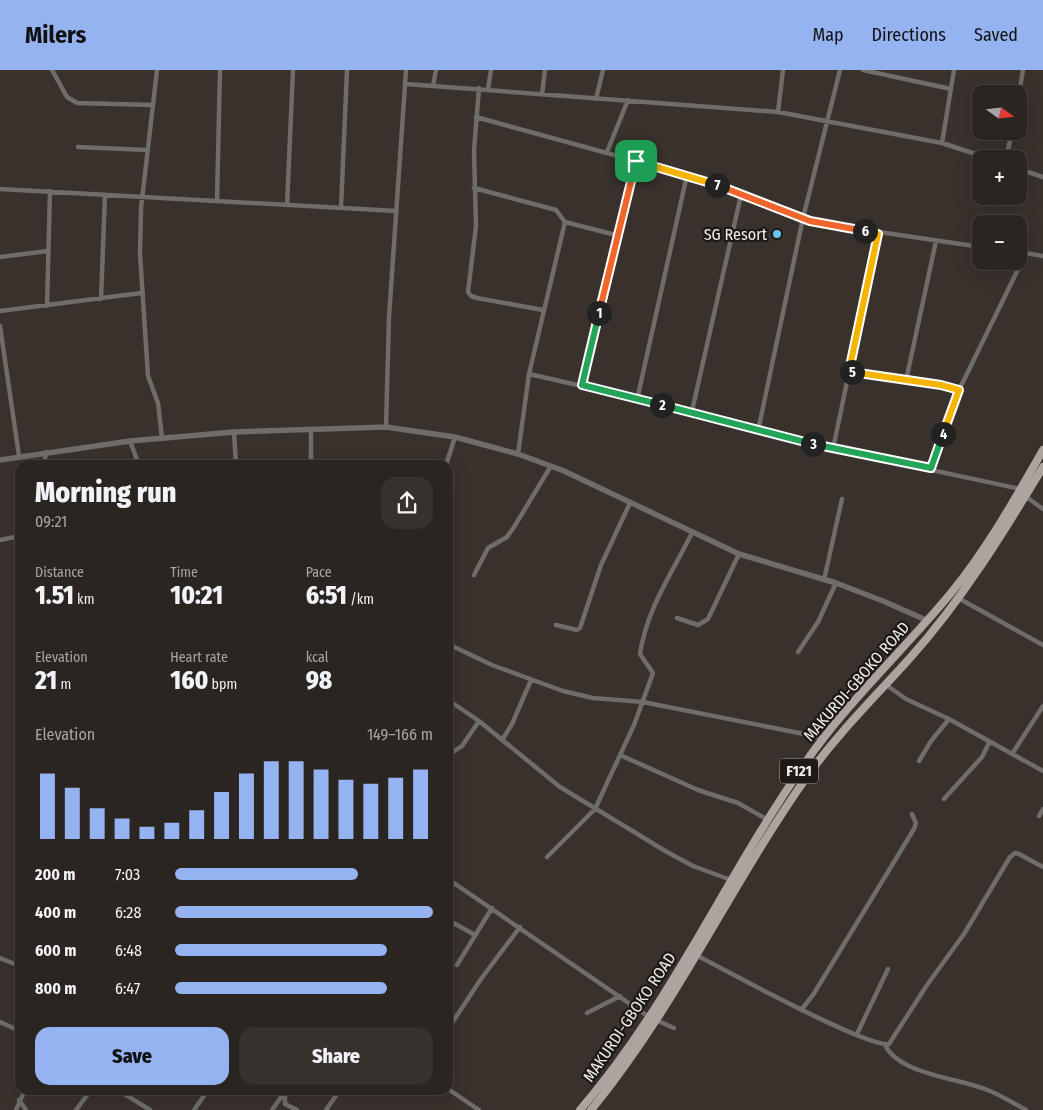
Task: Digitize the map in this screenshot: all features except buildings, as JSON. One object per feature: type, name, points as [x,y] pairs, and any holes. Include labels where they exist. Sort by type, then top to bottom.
[{"type":"main road","name":"MAKURDI-GBOKO ROAD","points":[[580,1110],[602,1085],[652,1019],[730,880],[803,766],[824,738],[950,594],[975,561],[1043,450]]},
{"type":"main road","name":"F121","points":[[591,1110],[628,1063],[652,1019],[696,956],[806,778],[846,725],[910,658],[958,598],[988,557],[1043,466]]},
{"type":"street","points":[[52,70],[67,97],[77,102],[153,105]]},
{"type":"street","points":[[157,70],[147,150],[140,243],[141,293],[148,376],[159,406],[162,438]]},
{"type":"street","points":[[217,201],[220,70]]},
{"type":"street","points":[[287,205],[293,70]]},
{"type":"street","points":[[341,208],[348,70]]},
{"type":"street","points":[[386,427],[389,318],[406,70]]},
{"type":"street","points":[[433,86],[436,70]]},
{"type":"street","points":[[488,88],[491,70]]},
{"type":"street","points":[[542,94],[545,70]]},
{"type":"street","points":[[596,99],[603,70]]},
{"type":"street","points":[[778,112],[783,70]]},
{"type":"street","points":[[758,431],[803,218],[840,70]]},
{"type":"street","points":[[863,70],[951,89]]},
{"type":"street","points":[[897,77],[899,70]]},
{"type":"street","points":[[942,143],[954,70]]},
{"type":"street","points":[[1020,85],[1023,70]]},
{"type":"street","points":[[406,84],[488,88],[596,99],[778,112],[942,143],[972,153]]},
{"type":"street","points":[[479,88],[476,117],[474,188],[476,226],[471,253],[469,294],[477,298],[543,310]]},
{"type":"street","points":[[607,152],[628,100]]},
{"type":"street","points":[[476,117],[687,175],[734,190],[741,195],[803,218],[878,234],[972,246]]},
{"type":"street","points":[[78,148],[147,150]]},
{"type":"street","points":[[582,385],[616,235],[636,161]]},
{"type":"street","points":[[1027,171],[1043,177]]},
{"type":"street","points":[[637,400],[687,175]]},
{"type":"street","points":[[0,188],[396,211]]},
{"type":"street","points":[[474,188],[556,210],[565,222],[616,235]]},
{"type":"street","points":[[47,306],[50,191]]},
{"type":"street","points":[[101,298],[105,195]]},
{"type":"street","points":[[692,411],[741,195]]},
{"type":"street","points":[[518,454],[529,374],[565,222]]},
{"type":"street","points":[[833,449],[878,234]]},
{"type":"street","points":[[910,380],[907,376],[907,367],[936,241]]},
{"type":"street","points":[[0,257],[48,251]]},
{"type":"street","points":[[1027,253],[1043,256]]},
{"type":"street","points":[[931,468],[959,390],[1018,270]]},
{"type":"street","points":[[0,311],[141,293]]},
{"type":"street","points":[[0,326],[19,456]]},
{"type":"street","points":[[849,371],[910,380],[959,390]]},
{"type":"street","points":[[529,374],[692,411],[758,431],[833,449],[931,468],[1020,489]]},
{"type":"street","points":[[0,460],[130,441],[234,432],[386,427],[455,437],[518,454],[551,466],[589,482],[739,554],[836,583],[926,620]]},
{"type":"street","points":[[311,429],[312,460]]},
{"type":"street","points":[[234,432],[236,460]]},
{"type":"street","points":[[448,460],[455,437]]},
{"type":"street","points":[[130,441],[137,460]]},
{"type":"street","points":[[45,460],[46,452]]},
{"type":"street","points":[[474,575],[488,548],[506,537],[514,526],[551,466]]},
{"type":"street","points":[[1026,496],[1043,509]]},
{"type":"street","points":[[824,580],[842,499]]},
{"type":"street","points":[[556,625],[577,630],[580,628],[601,564],[630,503]]},
{"type":"street","points":[[547,857],[595,809],[620,755],[643,702],[653,673],[640,654],[646,625],[657,596],[692,533]]},
{"type":"street","points":[[0,540],[15,537]]},
{"type":"street","points":[[676,618],[698,625],[708,619],[739,554]]},
{"type":"street","points":[[798,652],[818,622],[836,583]]},
{"type":"street","points":[[958,598],[1043,645]]},
{"type":"street","points":[[453,646],[492,665],[531,680],[593,698],[643,702],[824,738]]},
{"type":"street","points":[[502,740],[512,724],[531,680]]},
{"type":"street","points":[[884,684],[906,699],[950,719],[989,743],[1043,771]]},
{"type":"street","points":[[454,704],[479,721],[560,787],[667,852],[693,866],[730,880]]},
{"type":"street","points":[[1012,754],[1043,706]]},
{"type":"street","points":[[919,761],[931,741],[950,719]]},
{"type":"street","points":[[453,752],[462,746],[479,721]]},
{"type":"street","points":[[944,800],[982,757],[989,743]]},
{"type":"street","points":[[620,755],[698,790],[738,803],[768,820]]},
{"type":"street","points":[[1040,816],[1043,809]]},
{"type":"street","points":[[801,1010],[813,995],[914,829],[916,820],[912,814]]},
{"type":"street","points":[[886,1045],[889,1044],[927,985],[964,934],[1010,857],[1015,853],[1019,854],[1043,867]]},
{"type":"street","points":[[453,882],[652,1019],[674,1028]]},
{"type":"street","points":[[457,965],[492,908]]},
{"type":"street","points":[[453,923],[475,936]]},
{"type":"street","points":[[453,1021],[481,979],[520,927]]},
{"type":"street","points":[[696,956],[801,1010],[886,1045],[894,1056],[913,1068],[985,1088],[1026,1110]]},
{"type":"street","points":[[0,958],[15,964]]},
{"type":"street","points":[[857,1034],[888,969]]},
{"type":"street","points":[[587,1013],[620,996]]},
{"type":"street","points":[[0,1022],[15,1029]]},
{"type":"street","points":[[453,1092],[479,1110]]},
{"type":"street","points":[[16,1110],[22,1095]]},
{"type":"street","points":[[76,1110],[86,1095]]},
{"type":"street","points":[[126,1095],[150,1110]]},
{"type":"street","points":[[194,1110],[204,1095]]},
{"type":"street","points":[[274,1108],[283,1095]]},
{"type":"street","points":[[285,1104],[286,1095]]},
{"type":"street","points":[[326,1110],[336,1095]]},
{"type":"street","points":[[19,1100],[24,1110]]},
{"type":"street","points":[[274,1108],[285,1104],[296,1110]]},
{"type":"place","name":"SG Resort","points":[[777,234]]},
{"type":"route","points":[[636,161],[734,190],[741,195],[810,221],[878,234],[849,371],[941,385],[959,390],[931,468],[833,449],[758,431],[692,411],[637,400],[582,385],[616,235],[636,161]]}]
